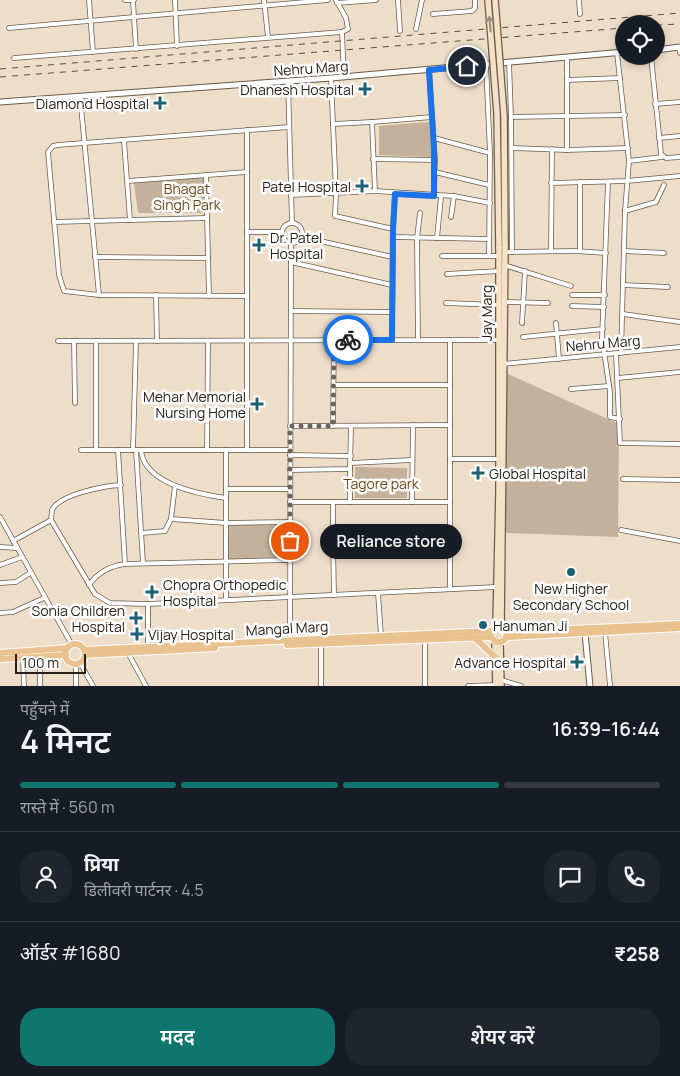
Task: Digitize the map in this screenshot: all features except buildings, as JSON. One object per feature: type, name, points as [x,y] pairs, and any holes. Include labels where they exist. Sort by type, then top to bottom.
[{"type":"main road","name":"Jay Marg","points":[[488,0],[498,113],[504,265],[501,304]]},
{"type":"main road","name":"Jay Marg","points":[[495,0],[504,124],[503,249],[498,256],[501,304],[501,459],[496,634]]},
{"type":"main road","name":"Jay Marg","points":[[496,634],[501,459]]},
{"type":"main road","points":[[496,634],[680,624]]},
{"type":"main road","points":[[496,634],[605,632],[680,628]]},
{"type":"main road","points":[[496,634],[496,658],[500,682]]},
{"type":"main road","points":[[496,634],[500,682],[496,686]]},
{"type":"main road","name":"Mangal Marg","points":[[85,652],[128,652],[290,642],[321,644],[381,638],[425,639],[496,634]]},
{"type":"main road","name":"Mangal Marg","points":[[85,652],[148,646],[496,634]]},
{"type":"main road","points":[[474,637],[496,658]]},
{"type":"main road","points":[[0,653],[79,644],[85,652],[78,663],[70,662],[66,655]]},
{"type":"main road","points":[[66,655],[70,646]]},
{"type":"main road","points":[[0,659],[66,655]]},
{"type":"street","points":[[89,0],[93,52]]},
{"type":"street","points":[[125,0],[134,0],[136,49]]},
{"type":"street","points":[[175,0],[177,46]]},
{"type":"street","points":[[10,28],[175,13],[264,2],[328,0]]},
{"type":"street","points":[[14,58],[342,32],[348,26],[336,2],[376,0]]},
{"type":"street","points":[[398,0],[400,31]]},
{"type":"street","points":[[416,29],[422,0]]},
{"type":"street","points":[[433,14],[472,11],[475,8],[475,0]]},
{"type":"street","points":[[579,0],[580,14]]},
{"type":"street","points":[[264,2],[268,38]]},
{"type":"street","points":[[342,32],[344,77]]},
{"type":"street","points":[[665,49],[680,47],[680,53]]},
{"type":"street","name":"Nehru Marg","points":[[0,102],[344,77],[615,53]]},
{"type":"street","points":[[567,57],[567,150]]},
{"type":"street","points":[[509,62],[512,117],[512,252]]},
{"type":"street","points":[[486,64],[490,153],[488,255]]},
{"type":"street","points":[[618,65],[629,161],[625,211],[621,353]]},
{"type":"street","points":[[652,65],[662,157]]},
{"type":"street","points":[[429,70],[435,160],[434,196]]},
{"type":"street","points":[[331,78],[336,193],[334,216],[393,229]]},
{"type":"street","points":[[567,80],[620,78]]},
{"type":"street","points":[[288,81],[292,223]]},
{"type":"street","points":[[80,96],[98,294]]},
{"type":"street","points":[[655,104],[680,102]]},
{"type":"street","points":[[512,117],[625,115]]},
{"type":"street","points":[[333,124],[432,118]]},
{"type":"street","points":[[372,122],[375,191]]},
{"type":"street","points":[[247,296],[98,294],[64,291],[54,222],[48,152],[52,146],[289,127]]},
{"type":"street","points":[[247,130],[247,450]]},
{"type":"street","points":[[659,138],[680,136]]},
{"type":"street","points":[[434,138],[490,153]]},
{"type":"street","points":[[124,141],[130,220]]},
{"type":"street","points":[[512,148],[567,150],[628,148]]},
{"type":"street","points":[[551,251],[552,149]]},
{"type":"street","points":[[629,161],[680,157]]},
{"type":"street","points":[[374,159],[435,160]]},
{"type":"street","points":[[128,181],[246,172]]},
{"type":"street","points":[[435,172],[489,185]]},
{"type":"street","points":[[206,175],[209,296]]},
{"type":"street","points":[[552,182],[608,182],[680,176]]},
{"type":"street","points":[[580,182],[580,251]]},
{"type":"street","points":[[608,182],[603,355],[609,386],[610,417],[620,419]]},
{"type":"street","points":[[625,211],[656,202],[664,185]]},
{"type":"street","points":[[291,195],[375,191],[441,197],[454,196],[490,203]]},
{"type":"street","points":[[392,340],[392,257],[395,194]]},
{"type":"street","points":[[451,217],[454,196]]},
{"type":"street","points":[[437,238],[441,197]]},
{"type":"street","points":[[418,340],[418,238],[420,213]]},
{"type":"street","points":[[54,222],[207,218]]},
{"type":"street","points":[[291,244],[283,239],[281,232],[284,227],[292,223],[299,226],[302,237]]},
{"type":"street","points":[[247,232],[281,232]]},
{"type":"street","points":[[393,236],[489,239]]},
{"type":"street","points":[[291,244],[299,241],[302,237]]},
{"type":"street","points":[[302,237],[392,257]]},
{"type":"street","points":[[290,642],[291,244]]},
{"type":"street","points":[[503,249],[512,252],[580,251],[606,253]]},
{"type":"street","points":[[624,251],[664,253]]},
{"type":"street","points":[[442,256],[498,256]]},
{"type":"street","points":[[95,257],[208,258]]},
{"type":"street","points":[[291,262],[392,285]]},
{"type":"street","points":[[504,265],[571,286]]},
{"type":"street","points":[[447,274],[499,271]]},
{"type":"street","points":[[522,323],[525,271]]},
{"type":"street","points":[[623,285],[668,287]]},
{"type":"street","points":[[156,295],[157,341]]},
{"type":"street","points":[[572,295],[605,295]]},
{"type":"street","points":[[446,303],[548,303]]},
{"type":"street","points":[[572,306],[604,307]]},
{"type":"street","points":[[291,311],[392,312]]},
{"type":"street","points":[[623,314],[680,322]]},
{"type":"street","points":[[556,323],[558,359]]},
{"type":"street","points":[[523,337],[603,329]]},
{"type":"street","points":[[333,426],[334,340]]},
{"type":"street","points":[[450,340],[450,590]]},
{"type":"street","points":[[58,341],[501,340]]},
{"type":"street","points":[[74,341],[75,403]]},
{"type":"street","points":[[96,341],[96,450]]},
{"type":"street","points":[[136,341],[137,450],[142,563]]},
{"type":"street","points":[[207,450],[208,341]]},
{"type":"street","name":"Nehru Marg","points":[[501,364],[680,347]]},
{"type":"street","points":[[616,354],[620,443],[680,444]]},
{"type":"street","points":[[618,378],[680,372]]},
{"type":"street","points":[[334,385],[450,385]]},
{"type":"street","points":[[571,389],[609,386]]},
{"type":"street","points":[[412,502],[413,425]]},
{"type":"street","points":[[290,426],[450,425]]},
{"type":"street","points":[[350,502],[351,426]]},
{"type":"street","points":[[81,450],[247,450],[351,456]]},
{"type":"street","points":[[118,450],[125,564]]},
{"type":"street","points":[[137,450],[146,466],[175,486],[226,498]]},
{"type":"street","points":[[226,450],[226,600]]},
{"type":"street","points":[[450,459],[501,459]]},
{"type":"street","points":[[350,463],[412,460]]},
{"type":"street","points":[[290,470],[350,468]]},
{"type":"street","points":[[623,479],[680,480]]},
{"type":"street","points":[[121,485],[98,487],[60,502],[52,510],[51,520],[94,594],[110,603],[148,604],[496,587]]},
{"type":"street","points":[[142,533],[165,531],[171,518],[175,486]]},
{"type":"street","points":[[226,489],[290,489]]},
{"type":"street","points":[[290,502],[450,502]]},
{"type":"street","points":[[333,502],[334,595]]},
{"type":"street","points":[[0,517],[70,646]]},
{"type":"street","points":[[171,518],[226,523],[290,522]]},
{"type":"street","points":[[13,541],[51,520]]},
{"type":"street","points":[[0,527],[6,528]]},
{"type":"street","points":[[621,530],[680,541]]},
{"type":"street","points":[[333,542],[450,542]]},
{"type":"street","points":[[0,547],[17,548]]},
{"type":"street","points":[[0,565],[22,557]]},
{"type":"street","points":[[89,585],[104,570],[125,564],[290,560]]},
{"type":"street","points":[[0,583],[16,582],[30,573]]},
{"type":"street","points":[[378,593],[381,638]]},
{"type":"street","points":[[0,612],[13,612],[44,598]]},
{"type":"street","points":[[148,604],[148,646]]},
{"type":"street","points":[[584,632],[590,686]]},
{"type":"street","points":[[605,632],[610,686]]},
{"type":"street","points":[[425,639],[425,686]]},
{"type":"street","points":[[321,644],[321,686]]},
{"type":"street","points":[[128,652],[146,686]]},
{"type":"street","points":[[40,657],[40,686]]},
{"type":"street","points":[[23,658],[24,686]]},
{"type":"street","points":[[76,686],[78,663]]},
{"type":"street","points":[[78,663],[93,686]]},
{"type":"street","points":[[500,682],[521,686]]},
{"type":"street","points":[[468,686],[496,686]]},
{"type":"green space","points":[[429,122],[432,157],[379,155],[379,126]]},
{"type":"green space","name":"Bhagat Singh Park","points":[[204,177],[205,213],[138,213],[134,183]]},
{"type":"green space","points":[[506,373],[619,424],[618,537],[506,533]]},
{"type":"green space","name":"Tagore park","points":[[355,467],[407,468],[407,498],[355,498]]},
{"type":"green space","points":[[289,524],[288,557],[228,559],[229,525]]},
{"type":"railway","points":[[0,69],[680,13]]},
{"type":"railway","points":[[665,25],[680,24]]},
{"type":"railway","points":[[0,77],[615,29]]},
{"type":"way so far","points":[[290,541],[290,426],[333,426],[334,340],[348,340]]},
{"type":"place","name":"Dhanesh Hospital","points":[[365,89]]},
{"type":"place","name":"Diamond Hospital","points":[[160,103]]},
{"type":"place","name":"Patel Hospital","points":[[362,186]]},
{"type":"place","name":"Dr. Patel Hospital","points":[[259,245]]},
{"type":"place","name":"Mehar Memorial Nursing Home","points":[[257,404]]},
{"type":"place","name":"Global Hospital","points":[[478,473]]},
{"type":"place","name":"Reliance store","points":[[290,541]]},
{"type":"place","name":"New Higher Secondary School","points":[[571,572]]},
{"type":"place","name":"Chopra Orthopedic Hospital","points":[[152,592]]},
{"type":"place","name":"Sonia Children Hospital","points":[[136,618]]},
{"type":"place","name":"Hanuman Ji","points":[[483,625]]},
{"type":"place","name":"Vijay Hospital","points":[[137,634]]},
{"type":"place","name":"Advance Hospital","points":[[577,662]]},
{"type":"route","points":[[348,340],[392,340],[395,194],[434,196],[435,172],[429,70],[467,66]]}]
